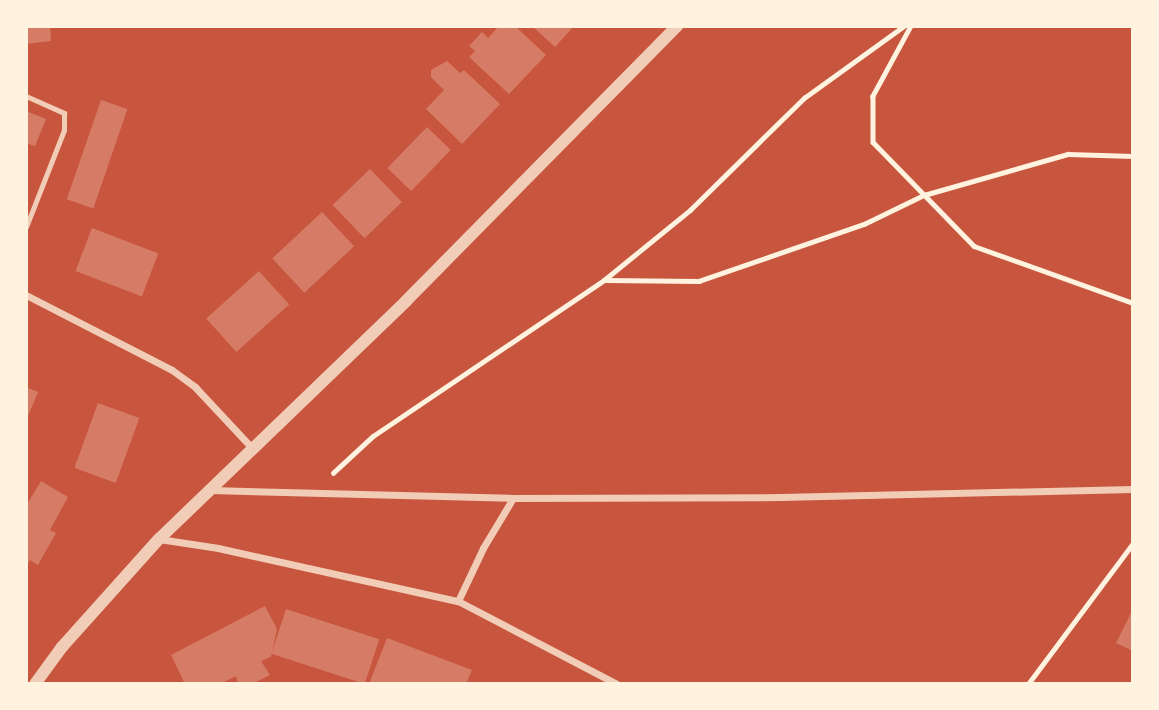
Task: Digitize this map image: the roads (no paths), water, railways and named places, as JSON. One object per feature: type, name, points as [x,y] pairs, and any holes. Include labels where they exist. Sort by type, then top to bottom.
[{"type":"street","points":[[35,684],[62,647],[159,539],[406,301],[677,26]]},
{"type":"street","points":[[26,295],[172,370],[195,387],[252,448]]},
{"type":"street","points":[[209,490],[513,498],[780,498],[1133,489]]},
{"type":"street","points":[[458,601],[483,548],[513,498]]},
{"type":"street","points":[[159,539],[218,548],[458,601],[617,684]]},
{"type":"lane","points":[[26,96],[64,113],[64,130],[26,227]]}]
